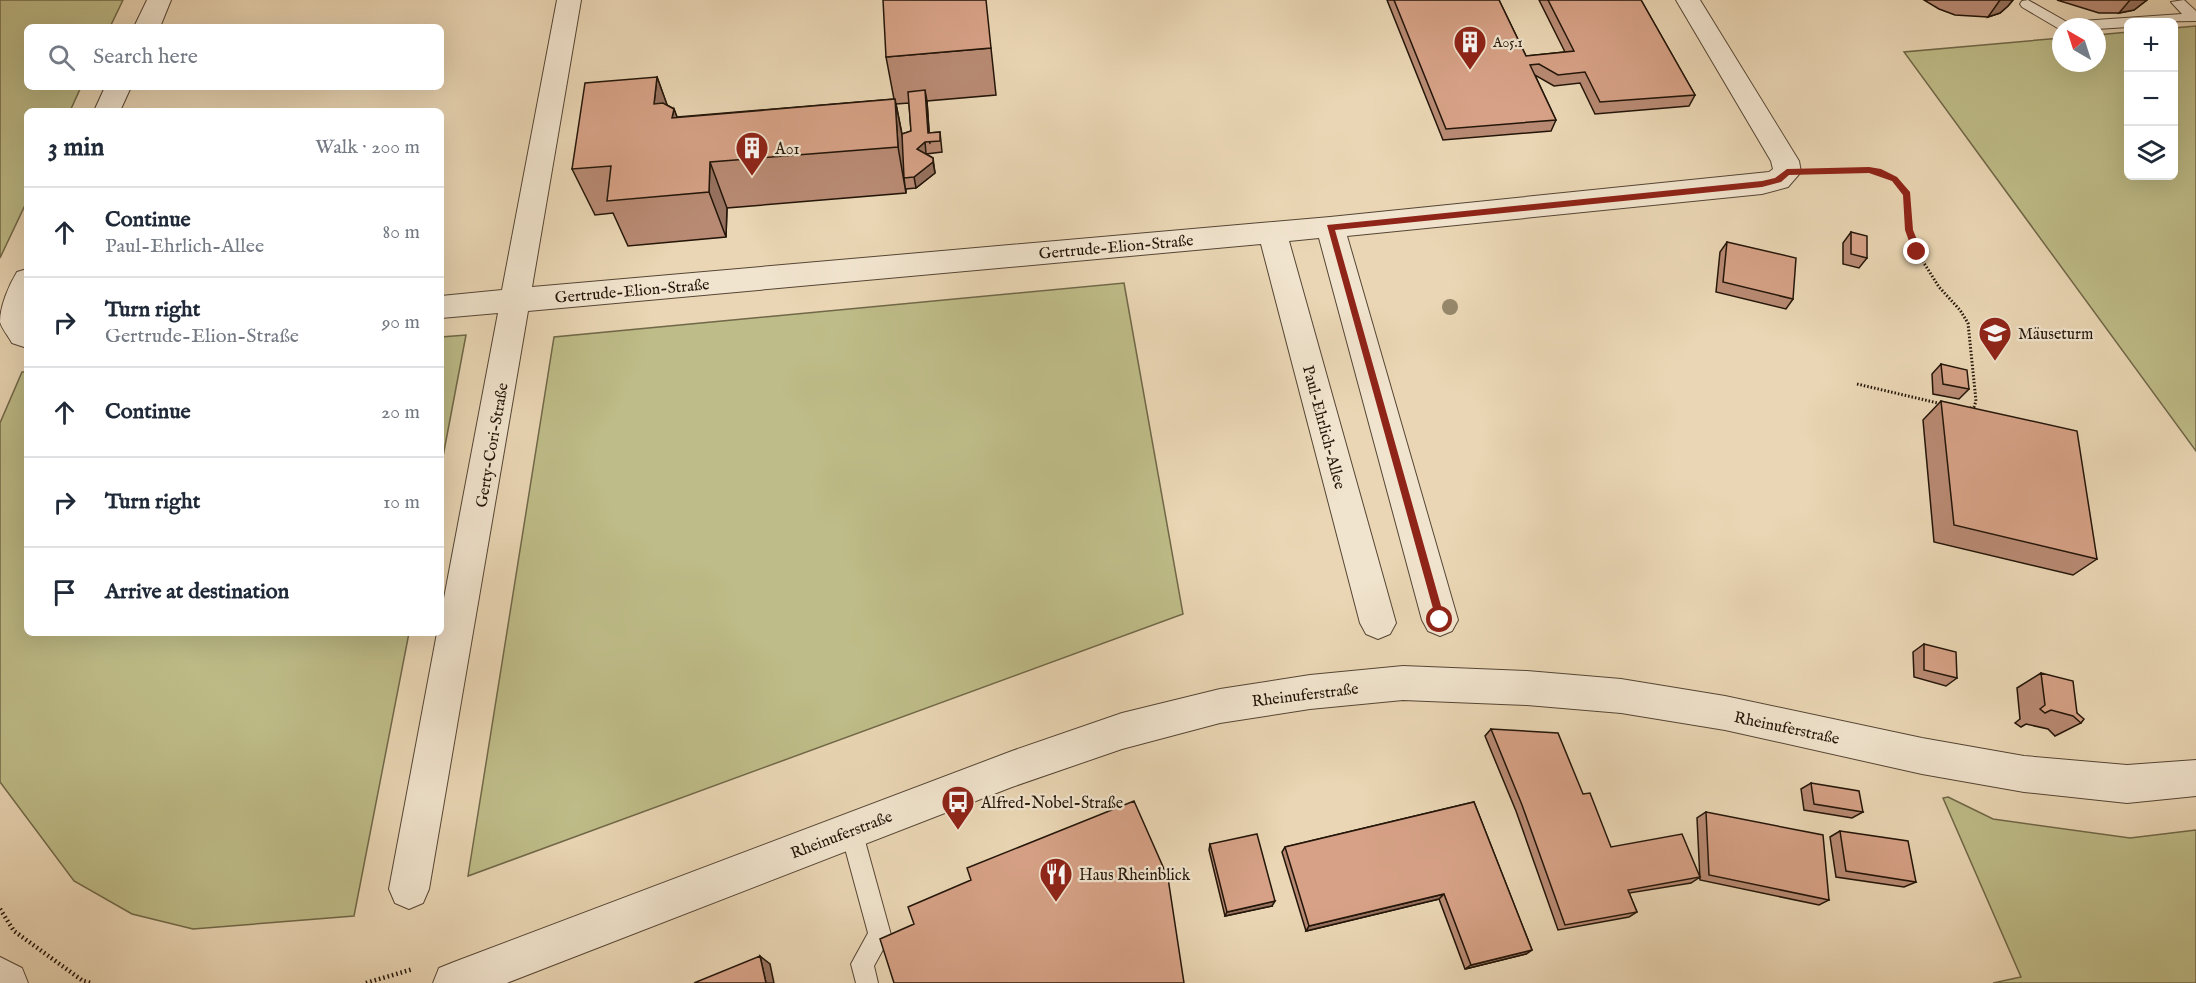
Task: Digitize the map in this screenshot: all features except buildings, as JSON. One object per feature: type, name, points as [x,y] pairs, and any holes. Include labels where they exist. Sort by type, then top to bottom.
[{"type":"street","points":[[148,24],[159,0]]},
{"type":"street","name":"Gerty-Cori-Straße","points":[[409,889],[517,300],[569,0]]},
{"type":"street","points":[[1688,0],[1785,161],[1787,172]]},
{"type":"street","points":[[108,108],[117,90]]},
{"type":"street","name":"Gertrude-Elion-Straße","points":[[444,308],[1330,227],[1762,184],[1778,180],[1787,172]]},
{"type":"street","points":[[1330,227],[1440,620]]},
{"type":"street","name":"Paul-Ehrlich-Allee","points":[[1272,231],[1378,624]]},
{"type":"street","points":[[24,286],[18,299],[14,320],[24,335]]},
{"type":"street","name":"Rheinuferstraße","points":[[454,983],[1012,769],[1122,731],[1220,706],[1310,692],[1403,683],[1527,688],[1622,696],[1725,713],[1922,756],[2024,774],[2127,784],[2196,778]]},
{"type":"street","points":[[0,978],[7,983]]},
{"type":"lane","points":[[2178,2],[2195,17]]},
{"type":"lane","points":[[2027,4],[2065,27],[2195,17]]},
{"type":"lane","points":[[851,830],[880,935],[862,964],[867,983]]},
{"type":"path","points":[[1787,172],[1869,170],[1887,175],[1901,186],[1907,195],[1909,230],[1917,252],[1939,287],[1960,310],[1968,323],[1976,401],[1974,407],[1965,409]]},
{"type":"path","points":[[1857,384],[1944,404]]},
{"type":"path","points":[[0,909],[14,931],[83,981],[91,983]]},
{"type":"path","points":[[366,983],[414,969]]},
{"type":"shaded area","points":[[0,0],[123,0],[111,24],[24,24],[24,90],[80,90],[71,108],[24,108],[24,207],[0,258]]},
{"type":"shaded area","points":[[2196,26],[2196,451],[1904,52],[2052,39],[2052,72],[2106,72],[2106,34],[2124,32],[2124,180],[2178,180],[2178,28]]},
{"type":"shaded area","points":[[1124,283],[1183,614],[468,876],[554,337]]},
{"type":"shaded area","points":[[466,335],[444,451],[444,337]]},
{"type":"shaded area","points":[[22,372],[24,372],[24,636],[408,636],[354,916],[193,929],[132,914],[74,881],[0,782],[0,423]]},
{"type":"shaded area","points":[[1948,797],[1993,819],[2130,838],[2196,830],[2196,983],[1993,983],[2021,977],[1943,798]]},
{"type":"place","name":"A05.1","points":[[1470,71]]},
{"type":"place","name":"A01","points":[[752,177]]},
{"type":"place","name":"Mäuseturm","points":[[1995,362]]},
{"type":"place","name":"Alfred-Nobel-Straße","points":[[958,831]]},
{"type":"place","name":"Haus Rheinblick","points":[[1056,903]]},
{"type":"route","points":[[1440,620],[1330,227],[1762,184],[1778,180],[1787,172],[1869,170],[1878,171],[1894,179],[1907,195],[1909,230],[1917,252]]}]
